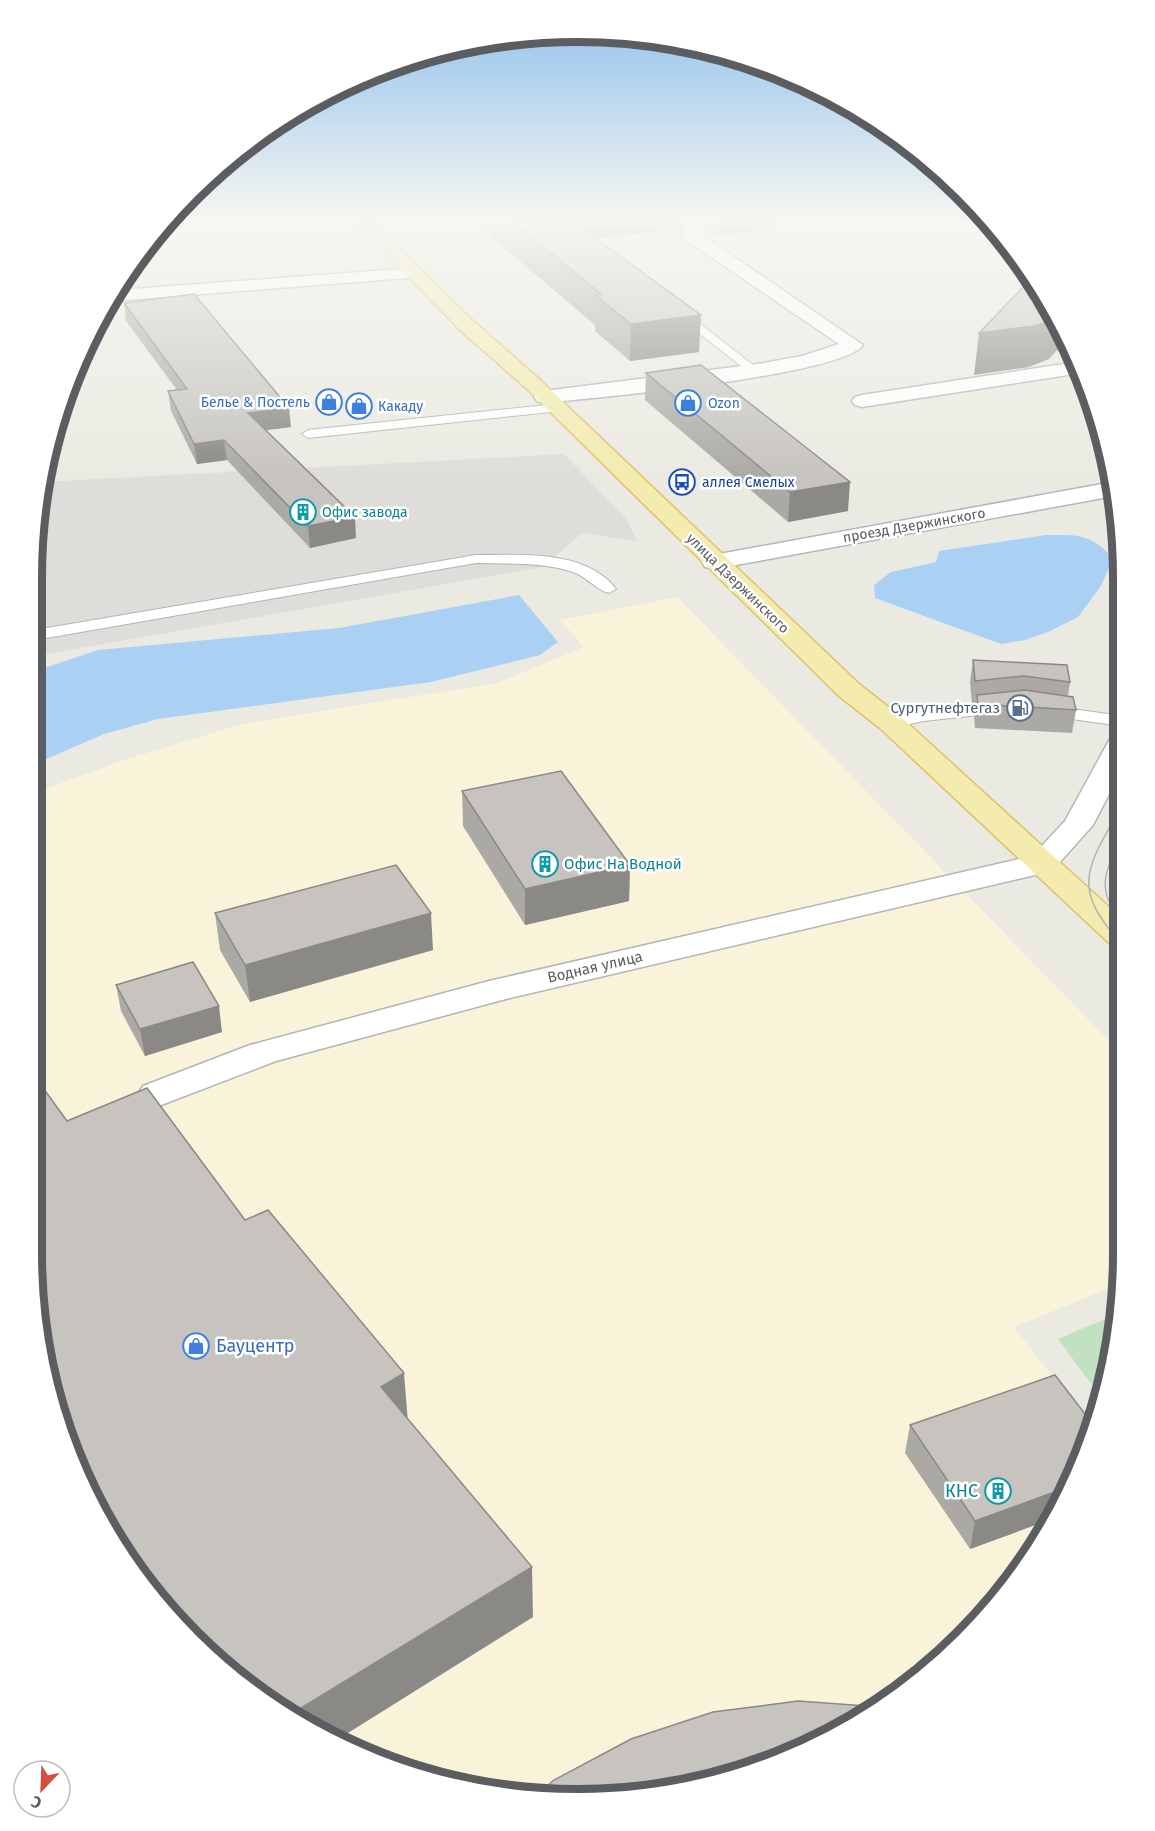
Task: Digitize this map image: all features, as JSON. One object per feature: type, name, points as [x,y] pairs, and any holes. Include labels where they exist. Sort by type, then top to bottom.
[{"type":"main road","name":"улица Дзержинского","points":[[450,307],[849,690],[891,723],[1113,930]]},
{"type":"street","points":[[550,402],[754,371],[834,355],[853,345],[798,307]]},
{"type":"street","points":[[862,402],[1070,369]]},
{"type":"street","name":"проезд Дзержинского","points":[[714,562],[1105,490]]},
{"type":"street","points":[[1082,494],[1106,496]]},
{"type":"street","points":[[1041,864],[1078,825],[1113,758]]},
{"type":"street","name":"Водная улица","points":[[156,1095],[263,1053],[501,989],[1041,864]]},
{"type":"lane","points":[[673,307],[754,371]]},
{"type":"lane","points":[[308,434],[550,402]]},
{"type":"lane","points":[[42,634],[476,559],[522,560],[565,566],[599,577],[609,589]]},
{"type":"lane","points":[[891,723],[924,716],[1026,707],[1113,720]]},
{"type":"shaded area","points":[[564,454],[627,520],[637,541],[582,533],[543,567],[42,655],[43,542],[51,482]]},
{"type":"shaded area","points":[[677,597],[1113,1045],[1112,1287],[1014,1327],[1086,1421],[1058,1490],[1023,1551],[980,1607],[931,1656],[875,1699],[846,1716],[576,1789],[542,1788],[473,1779],[405,1761],[341,1734],[310,1717],[280,1699],[233,1663],[43,1275],[42,1254],[42,790],[124,760],[242,724],[497,683],[584,647],[560,620]]},
{"type":"green space","points":[[1109,1317],[1095,1390],[1058,1339]]},
{"type":"water","points":[[1046,535],[1067,535],[1091,540],[1098,544],[1113,560],[1101,586],[1078,617],[1048,632],[1025,640],[1001,644],[875,598],[874,585],[891,572],[936,562],[939,551]]},
{"type":"water","points":[[519,595],[558,642],[540,655],[431,682],[158,719],[104,734],[42,761],[42,669],[98,650],[339,628]]},
{"type":"building","points":[[127,307],[205,307],[289,408],[248,413],[355,517],[308,526],[224,440],[194,444],[168,391],[187,389]]},
{"type":"building","points":[[610,307],[691,307],[701,315],[631,324]]},
{"type":"building","points":[[1004,307],[1039,307],[1047,321],[1035,326],[979,333]]},
{"type":"building","points":[[701,365],[850,482],[790,492],[646,373]]},
{"type":"building","points":[[973,660],[1067,665],[1070,682],[1024,676],[975,681]]},
{"type":"building","points":[[1025,690],[1073,697],[1076,710],[978,704],[977,695]]},
{"type":"building","points":[[561,771],[630,865],[525,889],[462,791]]},
{"type":"building","points":[[396,865],[431,913],[245,965],[215,913]]},
{"type":"building","points":[[193,962],[219,1006],[140,1029],[116,985]]},
{"type":"building","name":"Бауцентр","points":[[42,1086],[67,1121],[147,1088],[245,1220],[268,1210],[404,1373],[381,1387],[532,1567],[298,1710],[252,1678],[199,1632],[153,1579],[132,1551],[114,1521],[83,1458],[60,1392],[52,1358],[43,1289]]},
{"type":"building","name":"КНС","points":[[1055,1375],[1088,1417],[1058,1491],[975,1521],[910,1425]]},
{"type":"building","points":[[798,1701],[864,1706],[814,1734],[750,1761],[716,1771],[682,1779],[613,1788],[545,1788],[554,1780],[631,1739],[713,1712]]},
{"type":"tram line","points":[[1113,822],[1093,861],[1089,876],[1089,891],[1094,906],[1113,933]]},
{"type":"tram line","points":[[1113,856],[1105,881],[1108,899],[1113,909]]},
{"type":"place","name":"Белье & Постель","points":[[329,402]]},
{"type":"place","name":"Ozon","points":[[688,403]]},
{"type":"place","name":"Какаду","points":[[359,406]]},
{"type":"place","name":"аллея Смелых","points":[[682,482]]},
{"type":"place","name":"Офис завода","points":[[303,512]]},
{"type":"place","name":"Сургутнефтегаз","points":[[1020,708]]},
{"type":"place","name":"Офис На Водной","points":[[545,864]]},
{"type":"place","name":"Бауцентр","points":[[196,1346]]},
{"type":"place","name":"КНС","points":[[998,1491]]}]
